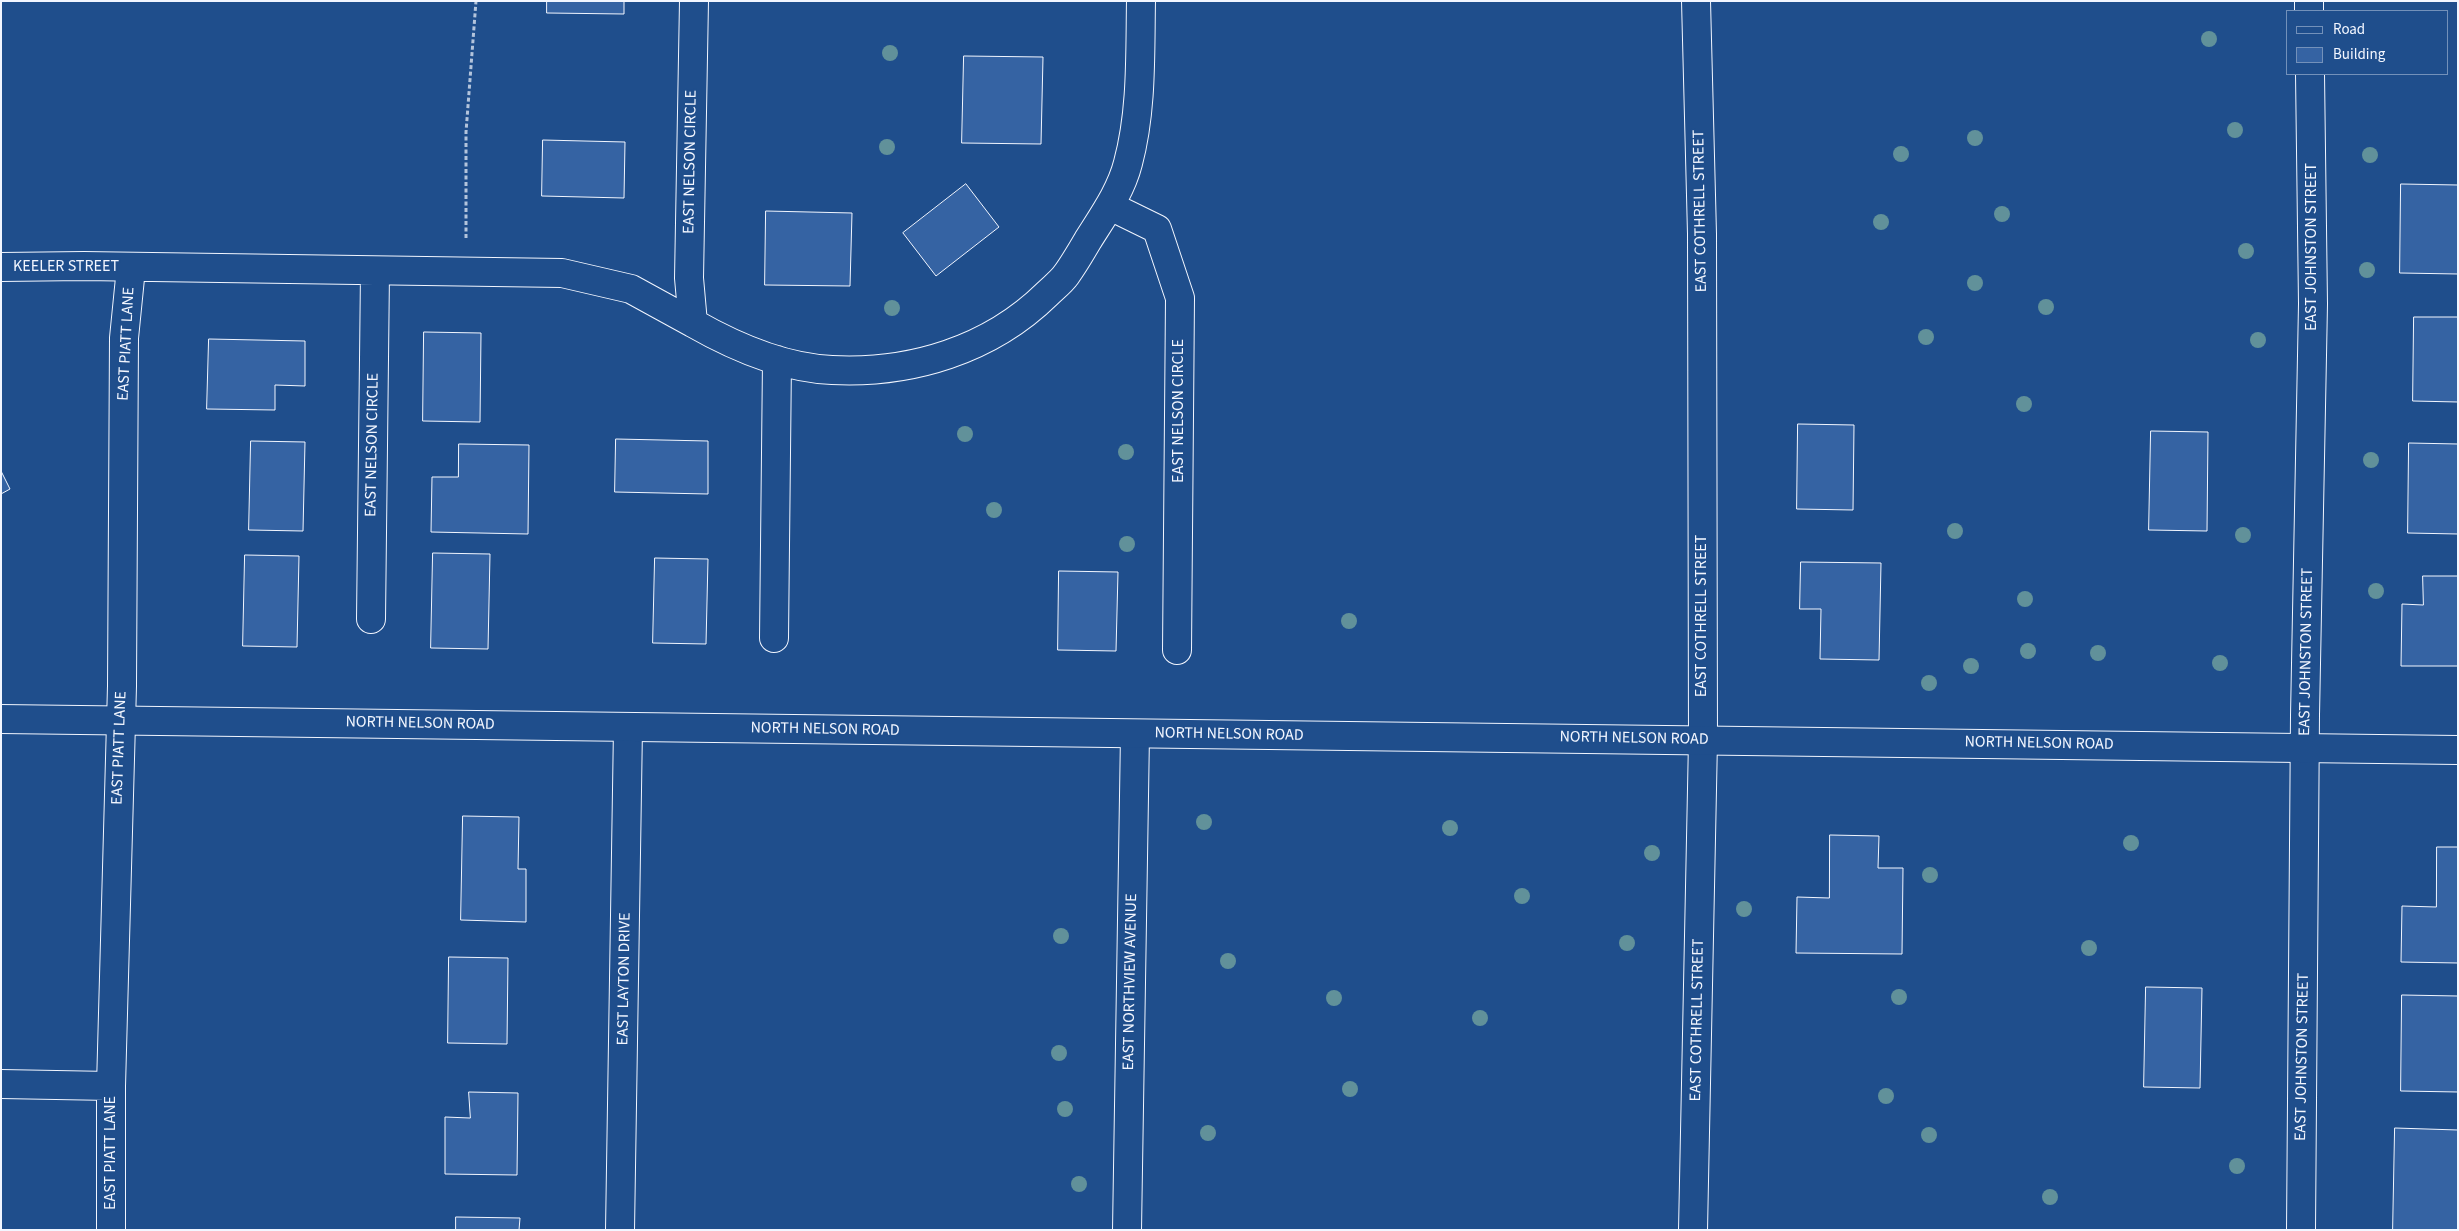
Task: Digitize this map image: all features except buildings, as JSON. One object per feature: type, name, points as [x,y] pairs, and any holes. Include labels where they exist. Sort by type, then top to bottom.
[{"type":"street","name":"EAST NELSON CIRCLE","points":[[693,324],[689,278],[694,1]]},
{"type":"street","points":[[132,268],[334,269],[375,272],[466,270],[562,274],[631,289],[729,343],[777,360],[831,370],[898,368],[962,350],[1003,330],[1036,305],[1065,277],[1110,206],[1128,165],[1137,122],[1141,1]]},
{"type":"street","name":"EAST COTHRELL STREET","points":[[1693,1230],[1703,740],[1702,234],[1696,1]]},
{"type":"street","name":"EAST JOHNSTON STREET","points":[[2301,1230],[2305,748],[2313,304],[2310,75]]},
{"type":"street","name":"EAST NELSON CIRCLE","points":[[1110,206],[1157,230],[1180,298],[1177,650]]},
{"type":"street","name":"KEELER STREET","points":[[1,267],[132,268]]},
{"type":"street","name":"EAST PIATT LANE","points":[[111,1230],[111,1086],[120,720],[124,338],[132,268]]},
{"type":"street","name":"EAST NELSON CIRCLE","points":[[371,619],[375,272]]},
{"type":"street","points":[[774,638],[777,360]]},
{"type":"street","name":"NORTH NELSON ROAD","points":[[1,719],[2458,750]]},
{"type":"street","name":"EAST LAYTON DRIVE","points":[[620,1230],[628,727]]},
{"type":"street","name":"EAST NORTHVIEW AVENUE","points":[[1127,1230],[1135,734]]},
{"type":"street","points":[[1,1084],[111,1086]]},
{"type":"path","points":[[466,270],[466,132],[476,1]]}]
